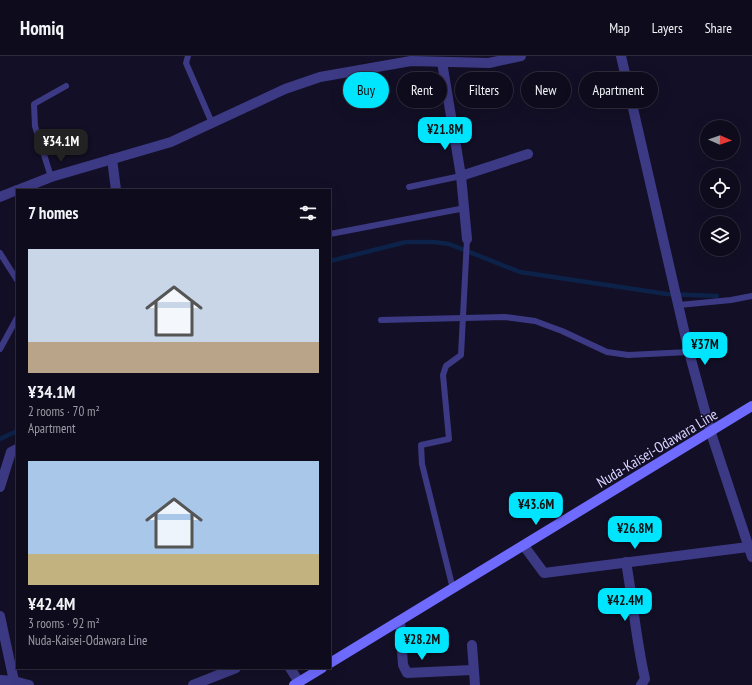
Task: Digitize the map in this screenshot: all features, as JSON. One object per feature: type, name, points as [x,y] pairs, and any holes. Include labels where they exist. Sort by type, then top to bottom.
[{"type":"main road","name":"Nuda-Kaisei-Odawara Line","points":[[331,662],[710,433],[752,406]]},
{"type":"main road","points":[[296,683],[320,669]]},
{"type":"street","points":[[21,189],[51,177],[171,142],[285,89],[320,77],[411,61],[439,60],[489,63],[521,56]]},
{"type":"street","points":[[621,56],[689,352],[710,433],[752,557]]},
{"type":"street","points":[[439,60],[461,176],[467,239]]},
{"type":"street","points":[[461,176],[528,154]]},
{"type":"street","points":[[112,159],[116,189]]},
{"type":"street","points":[[0,197],[16,191]]},
{"type":"street","points":[[0,487],[11,452],[16,450]]},
{"type":"street","points":[[524,546],[544,573],[748,547]]},
{"type":"street","points":[[626,562],[636,620],[638,648],[645,679],[641,685]]},
{"type":"street","points":[[0,616],[14,681]]},
{"type":"street","points":[[400,621],[403,665],[407,673],[472,670]]},
{"type":"street","points":[[472,645],[472,670],[474,685]]},
{"type":"street","points":[[193,685],[233,669]]},
{"type":"street","points":[[290,669],[296,683]]},
{"type":"street","points":[[0,680],[14,681],[29,685]]},
{"type":"lane","points":[[188,56],[186,63],[212,123]]},
{"type":"lane","points":[[51,177],[35,126],[34,104],[66,86]]},
{"type":"lane","points":[[409,187],[461,176]]},
{"type":"lane","points":[[331,234],[465,208]]},
{"type":"lane","points":[[453,589],[422,464],[421,445],[450,439],[443,375],[446,366],[461,355],[467,239]]},
{"type":"lane","points":[[0,253],[16,278]]},
{"type":"lane","points":[[679,305],[731,300],[752,296]]},
{"type":"lane","points":[[381,320],[505,317],[535,321],[562,331],[606,352],[628,356],[689,352]]},
{"type":"lane","points":[[0,349],[16,320]]},
{"type":"waterway","points":[[331,261],[406,242],[434,242],[449,244],[520,272],[667,294],[717,296]]},
{"type":"waterway","points":[[0,439],[16,431]]}]
